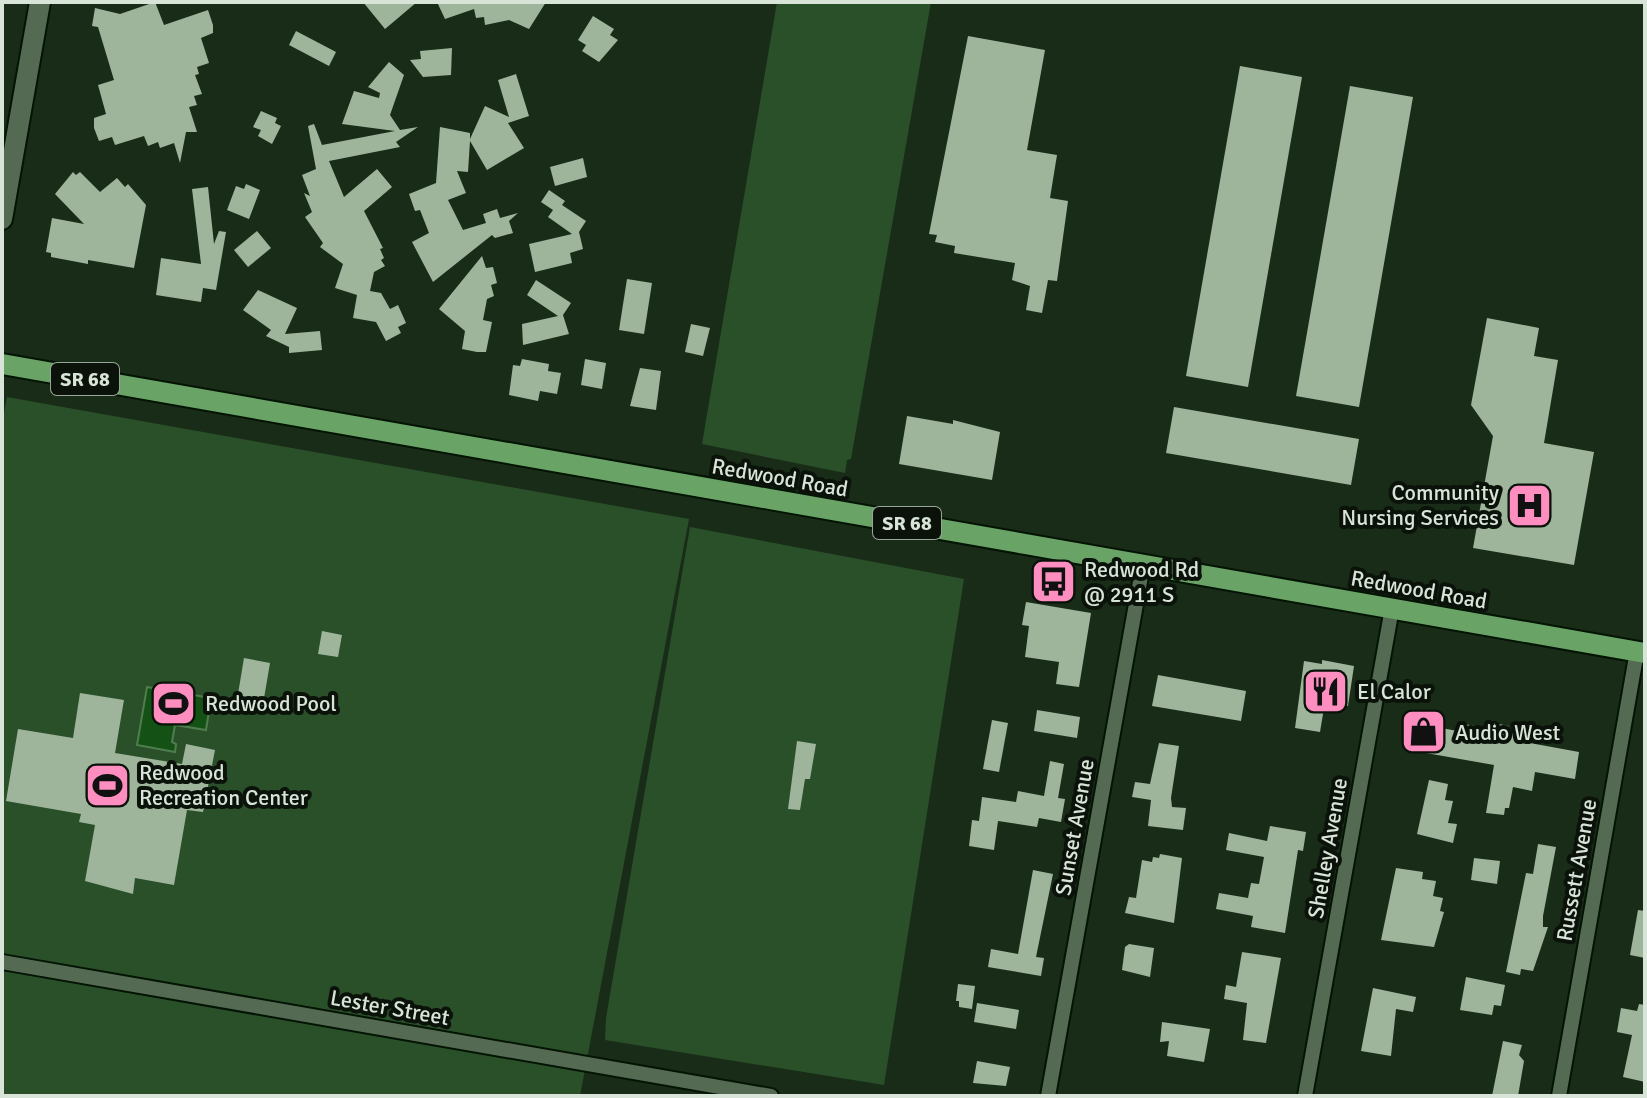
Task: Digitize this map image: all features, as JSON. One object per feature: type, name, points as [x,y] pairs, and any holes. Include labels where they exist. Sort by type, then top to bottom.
[{"type":"main road","points":[[2,219],[40,2]]},
{"type":"main road","name":"Redwood Road","points":[[2,364],[1641,652]]},
{"type":"street","name":"Sunset Avenue","points":[[1048,1096],[1143,565]]},
{"type":"street","name":"Shelley Avenue","points":[[1305,1096],[1392,608]]},
{"type":"street","name":"Russett Avenue","points":[[1559,1096],[1641,652]]},
{"type":"street","name":"Lester Street","points":[[2,962],[771,1096]]},
{"type":"shaded area","points":[[777,2],[931,2],[851,459],[847,460],[845,473],[702,444]]},
{"type":"shaded area","points":[[7,397],[689,519],[580,1096],[2,1096],[2,424]]},
{"type":"shaded area","points":[[690,527],[964,579],[884,1085],[605,1040],[606,1018]]},
{"type":"shaded area","points":[[147,687],[211,698],[206,730],[175,725],[172,742],[176,744],[175,752],[137,745]]},
{"type":"building","points":[[155,2],[164,25],[208,10],[213,25],[213,33],[201,38],[209,63],[197,67],[199,74],[195,75],[202,94],[194,96],[197,105],[189,107],[197,132],[186,132],[180,163],[174,143],[160,148],[158,142],[148,146],[144,136],[115,145],[112,137],[99,141],[94,128],[94,118],[106,114],[98,85],[114,80],[98,27],[92,26],[95,8],[120,14]]},
{"type":"building","points":[[363,2],[417,2],[385,29]]},
{"type":"building","points":[[437,2],[546,2],[529,29],[509,20],[485,25],[484,17],[476,18],[474,9],[445,19]]},
{"type":"building","points":[[593,16],[614,29],[610,35],[618,40],[599,62],[582,51],[586,45],[578,40]]},
{"type":"building","points":[[296,31],[336,52],[329,66],[289,45]]},
{"type":"building","points":[[968,36],[1045,50],[1027,150],[1057,155],[1050,198],[1068,201],[1057,281],[1048,280],[1042,313],[1026,310],[1030,286],[1012,280],[1015,263],[954,253],[955,246],[935,242],[937,235],[929,234]]},
{"type":"building","points":[[452,48],[451,75],[423,77],[410,60],[421,59],[420,51]]},
{"type":"building","points":[[389,62],[404,75],[390,115],[400,130],[418,127],[396,142],[400,147],[329,161],[344,197],[377,169],[392,187],[364,211],[383,248],[380,249],[384,258],[381,260],[385,266],[374,272],[370,291],[381,293],[390,309],[398,305],[406,323],[398,327],[401,333],[386,341],[376,322],[353,318],[357,295],[335,288],[343,264],[320,247],[323,243],[305,217],[312,212],[304,193],[310,196],[302,175],[316,169],[308,126],[314,124],[322,145],[395,131],[342,124],[354,91],[379,98],[380,93],[368,87]]},
{"type":"building","points":[[1240,66],[1302,77],[1248,387],[1186,376]]},
{"type":"building","points":[[516,74],[529,116],[508,123],[524,148],[487,170],[470,141],[468,172],[457,171],[466,193],[448,200],[463,230],[486,223],[483,214],[497,209],[500,218],[518,213],[509,221],[513,233],[495,238],[492,235],[433,282],[412,242],[429,233],[420,210],[415,211],[409,194],[436,183],[440,127],[470,133],[470,139],[485,106],[509,117],[498,80]]},
{"type":"building","points":[[1350,86],[1413,97],[1359,407],[1296,396]]},
{"type":"building","points":[[261,111],[277,118],[275,123],[281,126],[272,144],[258,136],[261,130],[253,127]]},
{"type":"building","points":[[583,158],[587,177],[555,186],[550,167]]},
{"type":"building","points":[[73,172],[76,175],[80,172],[100,192],[117,178],[125,187],[128,184],[146,205],[134,268],[88,260],[88,264],[51,257],[51,253],[46,252],[52,218],[84,224],[55,194]]},
{"type":"building","points":[[246,184],[260,190],[249,219],[227,210],[236,186],[244,189]]},
{"type":"building","points":[[208,187],[214,244],[219,231],[226,232],[216,290],[203,288],[201,302],[156,295],[161,258],[201,264],[192,189]]},
{"type":"building","points":[[549,190],[565,201],[562,205],[586,221],[579,232],[583,249],[570,253],[572,263],[535,272],[529,244],[572,234],[548,217],[553,210],[541,202]]},
{"type":"building","points":[[257,231],[271,248],[248,267],[234,250]]},
{"type":"building","points":[[482,256],[486,268],[493,267],[497,283],[491,285],[494,296],[487,299],[483,320],[492,322],[486,352],[477,352],[462,349],[465,331],[439,309]]},
{"type":"building","points":[[627,279],[652,283],[644,334],[619,330]]},
{"type":"building","points":[[536,280],[571,303],[563,315],[569,334],[523,345],[522,324],[558,316],[527,295]]},
{"type":"building","points":[[258,290],[297,308],[285,334],[320,331],[322,350],[289,353],[289,347],[266,336],[271,330],[243,310]]},
{"type":"building","points":[[1487,318],[1539,328],[1534,356],[1558,360],[1544,443],[1594,452],[1574,565],[1473,548],[1493,436],[1471,405]]},
{"type":"building","points":[[691,324],[710,328],[703,356],[685,352]]},
{"type":"building","points":[[522,359],[549,364],[548,371],[561,373],[557,394],[540,391],[538,401],[509,395],[513,365],[520,366]]},
{"type":"building","points":[[585,359],[606,363],[602,389],[581,385]]},
{"type":"building","points":[[640,368],[661,371],[656,410],[630,406]]},
{"type":"building","points":[[1174,407],[1359,439],[1351,485],[1166,453]]},
{"type":"building","points":[[907,416],[953,424],[953,420],[1000,432],[992,480],[899,464]]},
{"type":"building","points":[[1026,602],[1091,613],[1079,687],[1056,684],[1059,662],[1025,657],[1029,626],[1022,625]]},
{"type":"building","points":[[322,631],[342,635],[338,657],[318,654]]},
{"type":"building","points":[[244,658],[270,663],[262,710],[236,706]]},
{"type":"building","name":"El Calor","points":[[1322,660],[1354,666],[1348,706],[1325,702],[1320,732],[1295,728],[1304,661],[1322,664]]},
{"type":"building","points":[[1158,675],[1246,691],[1241,721],[1152,706]]},
{"type":"building","name":"Redwood Recreation Center","points":[[80,693],[124,700],[115,753],[182,764],[186,744],[215,750],[203,812],[187,810],[174,885],[135,878],[133,894],[85,881],[95,825],[79,822],[81,814],[6,801],[18,729],[73,738]]},
{"type":"building","points":[[1037,710],[1080,717],[1077,738],[1034,731]]},
{"type":"building","points":[[992,720],[1008,723],[999,772],[983,769]]},
{"type":"building","points":[[1488,722],[1509,726],[1508,732],[1531,736],[1530,743],[1579,752],[1575,779],[1535,772],[1532,791],[1513,787],[1509,808],[1505,808],[1504,815],[1486,813],[1494,765],[1409,750],[1414,723],[1463,732],[1464,724],[1487,728]]},
{"type":"building","points":[[797,741],[816,744],[810,779],[805,779],[800,810],[788,809]]},
{"type":"building","points":[[1159,743],[1179,746],[1171,798],[1172,807],[1186,808],[1183,830],[1148,826],[1151,800],[1132,797],[1135,782],[1150,784]]},
{"type":"building","points":[[1050,761],[1064,764],[1058,798],[1065,799],[1061,822],[1039,818],[1037,827],[998,821],[994,850],[969,846],[972,820],[979,821],[982,797],[1016,802],[1018,791],[1044,796]]},
{"type":"building","points":[[1429,780],[1448,784],[1445,800],[1453,801],[1448,823],[1457,824],[1453,843],[1417,834]]},
{"type":"building","points":[[1270,826],[1306,832],[1303,851],[1298,850],[1285,933],[1251,927],[1253,916],[1216,909],[1219,893],[1248,898],[1251,883],[1259,884],[1264,857],[1226,850],[1229,833],[1267,841]]},
{"type":"building","points":[[1538,844],[1556,847],[1543,916],[1543,927],[1548,927],[1533,971],[1521,969],[1520,975],[1506,972],[1526,873],[1533,874]]},
{"type":"building","points":[[1160,854],[1182,858],[1174,923],[1125,913],[1129,897],[1136,898],[1142,860],[1152,862],[1153,857],[1159,858]]},
{"type":"building","points":[[1474,858],[1500,861],[1497,884],[1471,880]]},
{"type":"building","points":[[1396,868],[1423,872],[1422,879],[1436,881],[1433,896],[1443,898],[1440,911],[1444,912],[1434,947],[1381,940]]},
{"type":"building","points":[[1033,870],[1053,874],[1036,957],[1044,958],[1041,976],[988,967],[991,949],[1018,954]]},
{"type":"building","points":[[1638,910],[1645,911],[1645,958],[1630,955]]},
{"type":"building","points":[[1129,944],[1154,948],[1150,977],[1122,970],[1125,947]]},
{"type":"building","points":[[1242,952],[1281,958],[1266,1043],[1243,1040],[1247,1003],[1224,999],[1226,985],[1236,987]]},
{"type":"building","points":[[1466,977],[1505,985],[1501,1006],[1494,1005],[1492,1015],[1460,1010]]},
{"type":"building","points":[[958,984],[975,986],[972,1009],[959,1007],[959,1001],[956,1001]]},
{"type":"building","points":[[1373,988],[1416,997],[1413,1012],[1396,1009],[1391,1056],[1361,1051]]},
{"type":"building","points":[[977,1003],[1019,1010],[1016,1029],[974,1022]]},
{"type":"building","points":[[1639,1004],[1645,1005],[1645,1082],[1623,1077],[1632,1035],[1617,1032],[1621,1008],[1637,1011]]},
{"type":"building","points":[[1162,1022],[1210,1029],[1204,1062],[1167,1056],[1169,1041],[1160,1042]]},
{"type":"building","points":[[1503,1041],[1522,1045],[1519,1055],[1524,1061],[1518,1096],[1492,1096]]},
{"type":"building","points":[[977,1061],[1010,1067],[1006,1086],[973,1083]]},
{"type":"place","name":"Community Nursing Services","points":[[1530,505]]},
{"type":"place","name":"Redwood Rd @ 2911 S","points":[[1053,582]]},
{"type":"place","name":"El Calor","points":[[1326,691]]},
{"type":"place","name":"Redwood Pool","points":[[174,703]]},
{"type":"place","name":"Audio West","points":[[1424,732]]},
{"type":"place","name":"Redwood Recreation Center","points":[[108,785]]}]
